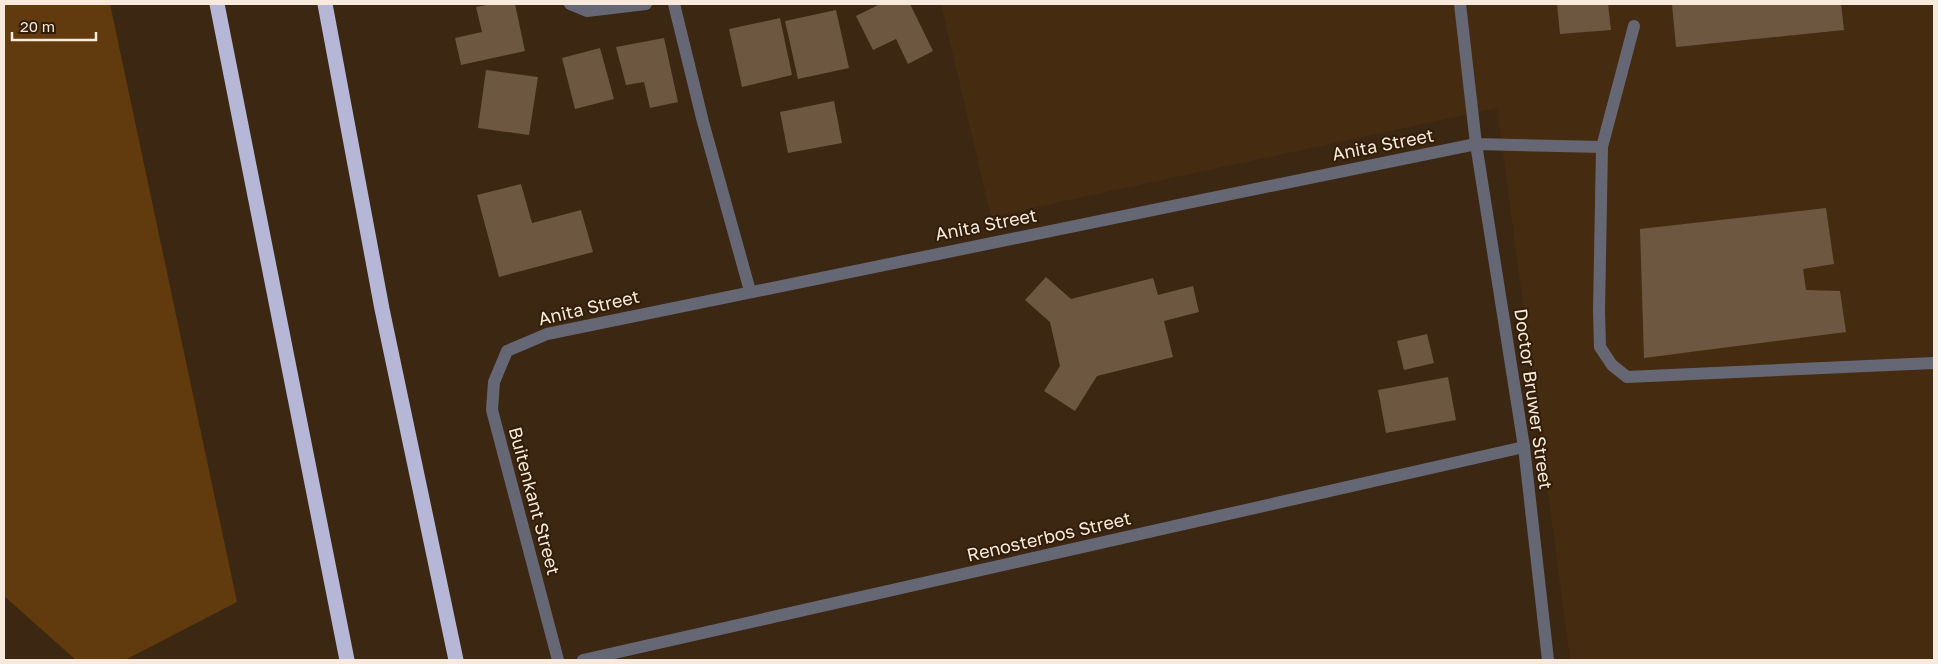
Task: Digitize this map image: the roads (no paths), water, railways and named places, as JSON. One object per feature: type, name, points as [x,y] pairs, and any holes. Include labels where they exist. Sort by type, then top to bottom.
[{"type":"highway","points":[[217,4],[348,660]]},
{"type":"highway","points":[[325,4],[382,309],[456,660]]},
{"type":"street","points":[[570,4],[588,11],[646,4]]},
{"type":"street","points":[[674,4],[703,122],[750,291]]},
{"type":"street","name":"Doctor Bruwer Street","points":[[1460,4],[1476,144],[1524,447],[1548,660]]},
{"type":"street","points":[[1634,26],[1602,147],[1600,347],[1612,365],[1627,377],[1934,363]]},
{"type":"street","name":"Anita Street","points":[[507,351],[548,334],[750,291],[1476,144],[1602,147]]},
{"type":"street","name":"Buitenkant Street","points":[[507,351],[494,382],[492,410],[558,660]]},
{"type":"street","name":"Renosterbos Street","points":[[583,660],[1524,447]]}]
